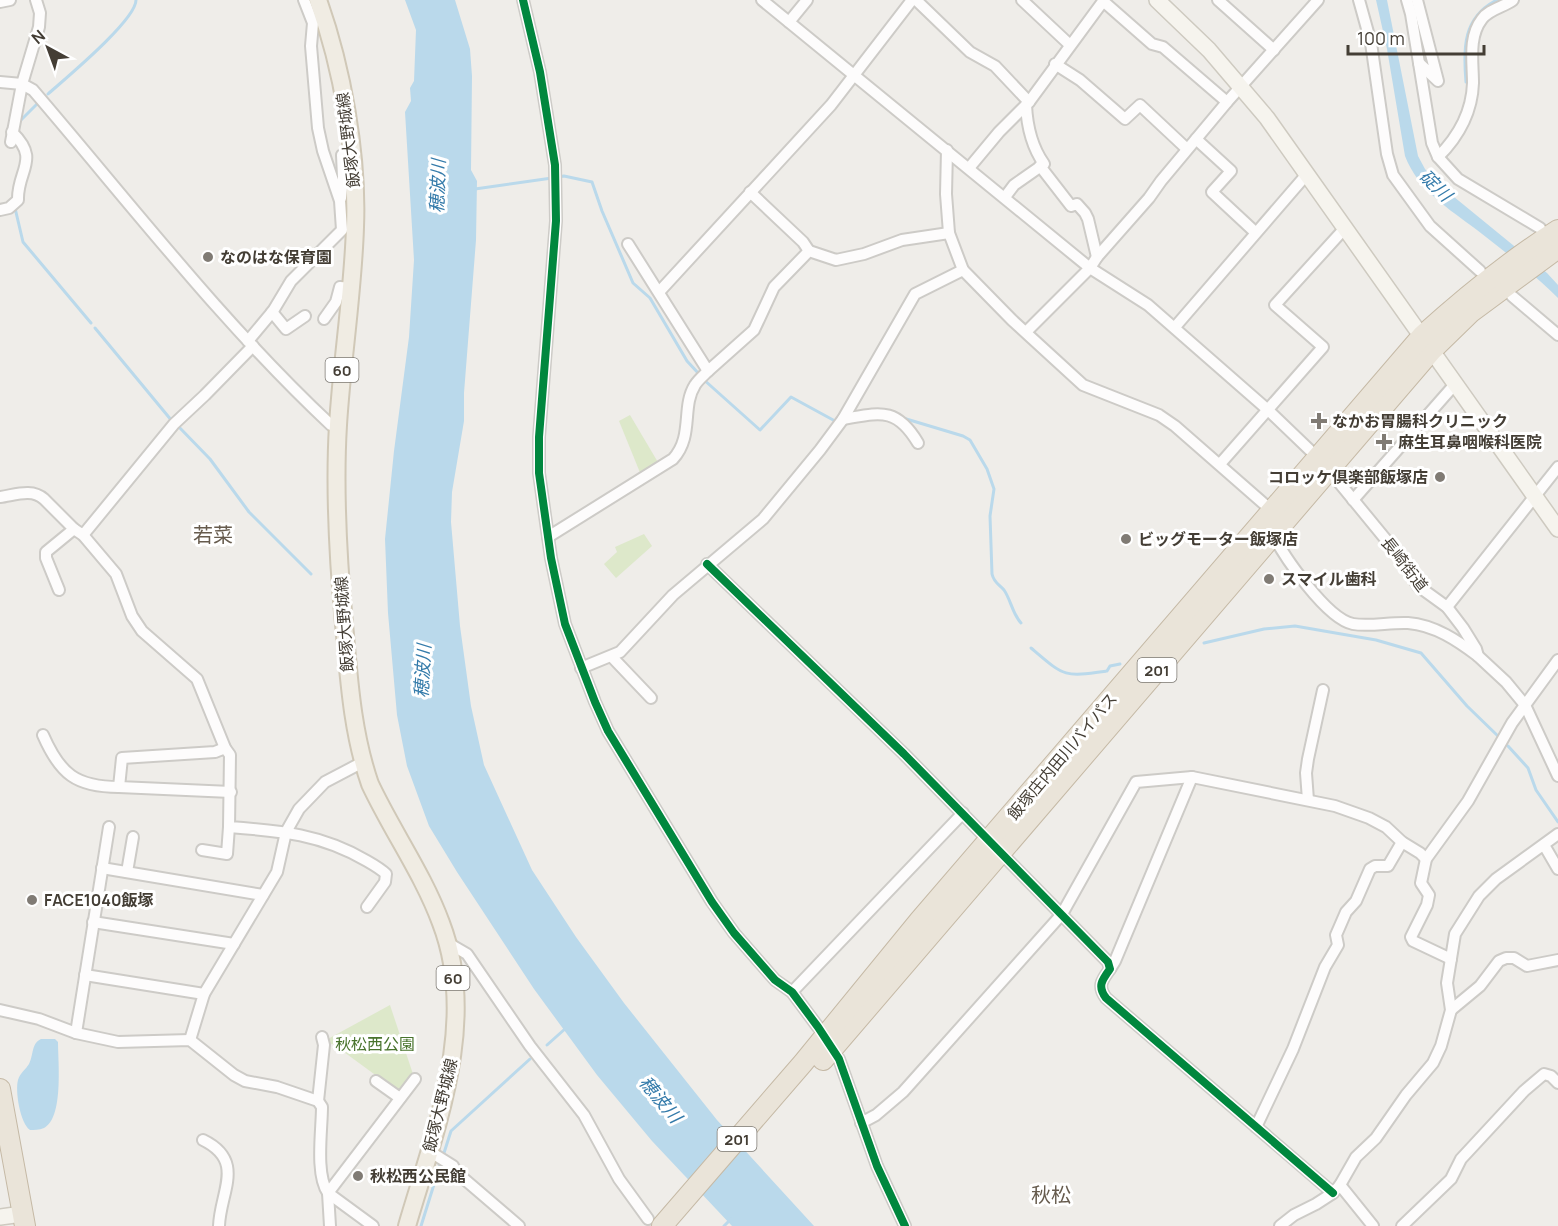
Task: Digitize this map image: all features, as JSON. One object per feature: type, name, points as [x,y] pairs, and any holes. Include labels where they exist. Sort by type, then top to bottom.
[{"type":"highway","name":"飯塚庄内田川バイパス","points":[[671,1223],[996,846],[1272,534],[1323,463],[1427,343],[1510,281],[1550,240]]},
{"type":"highway","name":"飯塚庄内田川バイパス","points":[[996,846],[1271,510],[1323,463]]},
{"type":"highway","points":[[0,1089],[14,1220]]},
{"type":"highway","points":[[0,1160],[14,1220]]},
{"type":"main road","name":"飯塚大野城線","points":[[318,0],[335,56],[347,115],[356,224],[338,428],[338,527],[351,704],[363,762],[378,800],[437,912],[448,943],[454,983],[456,1026],[451,1067],[432,1152],[407,1226]]},
{"type":"street","points":[[0,2],[10,0]]},
{"type":"street","points":[[0,210],[9,208],[18,200],[18,191],[27,160],[25,147],[15,137],[22,84],[39,27],[40,13],[36,0]]},
{"type":"street","points":[[304,0],[313,23],[311,46],[318,128],[323,151],[340,201]]},
{"type":"street","points":[[524,0],[540,72],[555,165],[556,221],[539,437],[539,473],[548,537],[565,624],[608,731],[712,902],[734,933],[775,980],[792,992],[818,1026]]},
{"type":"street","name":"長崎街道","points":[[762,0],[1090,268],[1149,305],[1268,410],[1323,463],[1401,558],[1418,586],[1447,607],[1463,628],[1476,649],[1478,657],[1506,682],[1525,705],[1558,776]]},
{"type":"street","points":[[789,22],[807,0]]},
{"type":"street","points":[[659,292],[831,105],[914,0],[970,52],[995,66],[1027,104],[1027,116],[1034,145],[1044,164],[1014,185],[1005,197]]},
{"type":"street","points":[[1022,0],[1071,45]]},
{"type":"street","points":[[1157,0],[1209,50],[1242,87],[1307,174],[1558,529]]},
{"type":"street","points":[[1218,0],[1274,50]]},
{"type":"street","points":[[1026,332],[1090,268],[1187,149],[1318,0]]},
{"type":"street","points":[[1359,0],[1371,44],[1385,145],[1393,175],[1430,226],[1480,271]]},
{"type":"street","points":[[1407,0],[1412,14],[1432,143],[1438,157],[1458,179],[1550,240]]},
{"type":"street","points":[[1417,0],[1438,81],[1419,63]]},
{"type":"street","points":[[1438,157],[1454,142],[1470,107],[1473,84],[1472,52],[1480,20],[1487,13],[1514,0]]},
{"type":"street","points":[[969,168],[999,132],[1027,104],[1103,1],[1152,44],[1163,47],[1227,102]]},
{"type":"street","points":[[1055,64],[1080,81],[1125,119],[1140,105],[1187,149]]},
{"type":"street","points":[[0,82],[22,84],[33,90],[220,312],[287,383],[331,425],[338,428]]},
{"type":"street","points":[[1196,139],[1230,171],[1212,192],[1255,232]]},
{"type":"street","points":[[947,150],[946,194],[949,233],[963,270],[980,290],[1083,385],[1159,415],[1220,464],[1271,510],[1272,534],[1310,588],[1336,616],[1355,624],[1410,623],[1430,627],[1460,642],[1478,657]]},
{"type":"street","points":[[59,590],[46,558],[46,552],[78,532],[174,424],[205,395],[250,344],[291,281],[342,230],[340,201],[343,177],[342,155],[351,153]]},
{"type":"street","points":[[1040,166],[1071,206],[1077,204],[1085,213],[1097,257]]},
{"type":"street","points":[[1174,327],[1307,174]]},
{"type":"street","points":[[750,192],[803,242],[809,251],[836,260],[864,254],[902,240],[949,233]]},
{"type":"street","points":[[1220,464],[1323,347],[1275,305],[1345,228]]},
{"type":"street","points":[[628,244],[708,371]]},
{"type":"street","points":[[548,537],[673,459],[680,451],[684,439],[695,385],[754,330],[774,287],[809,251]]},
{"type":"street","points":[[581,668],[612,657],[628,645],[673,595],[763,519],[843,419],[915,294],[963,270]]},
{"type":"street","points":[[1510,281],[1558,334]]},
{"type":"street","points":[[324,319],[336,302],[340,287],[351,288]]},
{"type":"street","points":[[272,312],[286,329],[305,316]]},
{"type":"street","points":[[1353,500],[1456,383]]},
{"type":"street","points":[[843,419],[873,413],[883,414],[903,422],[918,443]]},
{"type":"street","points":[[1447,607],[1558,466]]},
{"type":"street","points":[[0,497],[35,493],[44,499],[116,574],[132,616],[142,631],[197,680],[230,755],[230,827],[227,854],[202,850]]},
{"type":"street","points":[[708,564],[996,846],[1108,962],[1110,969]]},
{"type":"street","points":[[612,657],[651,698]]},
{"type":"street","points":[[1450,958],[1411,937],[1427,905],[1429,895],[1421,883],[1426,859],[1468,801],[1512,723],[1558,660]]},
{"type":"street","points":[[1308,800],[1306,773],[1323,690]]},
{"type":"street","points":[[43,735],[54,757],[75,778],[96,787],[231,792]]},
{"type":"street","points":[[119,787],[122,758],[215,752],[225,748]]},
{"type":"street","points":[[190,1040],[204,994],[277,872],[286,832],[299,809],[317,788],[363,762]]},
{"type":"street","points":[[861,1123],[876,1116],[903,1092],[1062,914],[1136,782],[1192,777],[1335,806],[1386,826],[1402,842],[1426,859]]},
{"type":"street","points":[[1192,777],[1115,961],[1100,983],[1100,988],[1106,998],[1256,1127],[1337,1189],[1373,1226]]},
{"type":"street","points":[[792,992],[963,813]]},
{"type":"street","points":[[76,1033],[109,827]]},
{"type":"street","points":[[230,827],[286,832],[323,841],[357,855],[384,872],[386,878],[367,907]]},
{"type":"street","points":[[1280,1226],[1337,1189],[1356,1157],[1376,1138],[1406,1095],[1433,1064],[1441,1046],[1451,1010],[1447,992],[1455,934],[1479,896],[1496,879],[1558,834]]},
{"type":"street","points":[[127,872],[133,837]]},
{"type":"street","points":[[1256,1127],[1293,1049],[1325,967],[1338,945],[1336,935],[1346,912],[1356,901],[1370,869],[1375,866],[1388,866],[1402,842]]},
{"type":"street","points":[[1544,845],[1558,869]]},
{"type":"street","points":[[102,868],[262,895]]},
{"type":"street","points":[[93,922],[234,944]]},
{"type":"street","points":[[448,943],[467,954],[530,1046],[584,1115],[619,1179],[671,1223]]},
{"type":"street","points":[[1451,1010],[1480,986],[1499,961],[1514,958],[1527,966],[1558,960]]},
{"type":"street","points":[[85,975],[204,994]]},
{"type":"street","points":[[0,1010],[39,1019],[76,1033],[118,1041],[190,1040],[245,1081],[277,1087],[318,1101],[322,1107],[321,1164],[323,1183],[328,1193],[330,1226]]},
{"type":"street","points":[[318,1101],[324,1045],[322,1036]]},
{"type":"street","points":[[839,1059],[877,1166],[905,1226]]},
{"type":"street","points":[[1402,1226],[1451,1179],[1461,1159],[1524,1091],[1544,1074],[1551,1076],[1558,1083]]},
{"type":"street","points":[[328,1193],[415,1079]]},
{"type":"street","points":[[376,1081],[399,1098]]},
{"type":"street","points":[[203,1140],[221,1151],[228,1173],[228,1188],[221,1208],[219,1226]]},
{"type":"street","points":[[432,1152],[453,1166],[456,1172],[519,1226]]},
{"type":"street","points":[[328,1193],[369,1225]]},
{"type":"green space","points":[[630,415],[659,464],[641,475],[619,421]]},
{"type":"green space","points":[[644,534],[652,546],[616,578],[604,564],[617,552],[615,547]]},
{"type":"green space","name":"秋松西公園","points":[[390,1005],[414,1077],[400,1093],[333,1044],[326,1045],[326,1040]]},
{"type":"water","name":"穂波川","points":[[405,0],[455,0],[470,49],[471,170],[477,181],[476,240],[464,393],[464,421],[452,492],[451,522],[460,626],[471,706],[484,765],[532,870],[576,937],[624,1003],[717,1120],[814,1226],[732,1226],[652,1141],[597,1075],[534,989],[457,872],[429,826],[407,766],[397,715],[388,613],[385,539],[409,337],[414,260],[405,112],[411,101],[410,88],[414,81],[416,30]]},
{"type":"water","name":"碇川","points":[[1376,0],[1387,0],[1418,156],[1425,169],[1437,183],[1547,273],[1558,285],[1558,298],[1519,263],[1435,198],[1411,168],[1405,156],[1387,49]]},
{"type":"water","points":[[41,1039],[55,1039],[58,1042],[57,1101],[55,1113],[50,1122],[44,1128],[30,1130],[23,1121],[17,1085],[20,1075],[29,1064],[34,1046]]},
{"type":"waterway","points":[[48,94],[113,34],[125,21],[136,0]]},
{"type":"waterway","points":[[1466,82],[1465,57],[1471,24],[1477,15],[1497,0]]},
{"type":"waterway","points":[[20,121],[37,104]]},
{"type":"waterway","points":[[558,177],[564,176],[592,182],[633,283],[650,298],[687,361],[699,374]]},
{"type":"waterway","points":[[475,189],[552,178]]},
{"type":"waterway","points":[[15,208],[23,242],[91,323]]},
{"type":"waterway","points":[[95,328],[172,421]]},
{"type":"waterway","points":[[703,379],[760,430],[791,397],[835,421]]},
{"type":"waterway","points":[[903,418],[970,440],[987,469],[994,489],[990,516],[992,574],[1004,590],[1021,623]]},
{"type":"waterway","points":[[178,426],[210,459],[249,512],[311,574]]},
{"type":"waterway","points":[[1204,643],[1264,629],[1295,626],[1376,640],[1421,653],[1467,706],[1500,738]]},
{"type":"waterway","points":[[1031,648],[1051,665],[1065,673],[1107,671],[1110,666],[1120,664]]},
{"type":"waterway","points":[[1508,746],[1528,768],[1536,790],[1558,822]]},
{"type":"waterway","points":[[547,1045],[566,1028]]},
{"type":"waterway","points":[[443,1156],[451,1131],[530,1059]]},
{"type":"waterway","points":[[421,1226],[441,1162]]},
{"type":"waterway","points":[[724,1226],[731,1219]]},
{"type":"cycle path","points":[[523,0],[540,72],[555,165],[556,221],[539,437],[539,473],[551,558],[565,624],[608,731],[712,902],[734,933],[775,980],[792,992],[839,1059],[877,1166],[905,1226]]},
{"type":"cycle path","points":[[707,564],[904,754],[1108,962],[1110,969],[1101,986],[1106,998],[1333,1193]]},
{"type":"place","name":"なのはな保育園","points":[[208,257]]},
{"type":"place","name":"なかお胃腸科クリニック","points":[[1319,421]]},
{"type":"place","name":"麻生耳鼻咽喉科医院","points":[[1384,442]]},
{"type":"place","name":"コロッケ倶楽部飯塚店","points":[[1440,477]]},
{"type":"place","name":"ビッグモーター飯塚店","points":[[1126,539]]},
{"type":"place","name":"スマイル歯科","points":[[1269,579]]},
{"type":"place","name":"FACE1040飯塚","points":[[32,900]]},
{"type":"place","name":"秋松西公民館","points":[[358,1176]]},
{"type":"district","name":"若菜","points":[[213,534]]},
{"type":"district","name":"秋松","points":[[1051,1194]]}]
